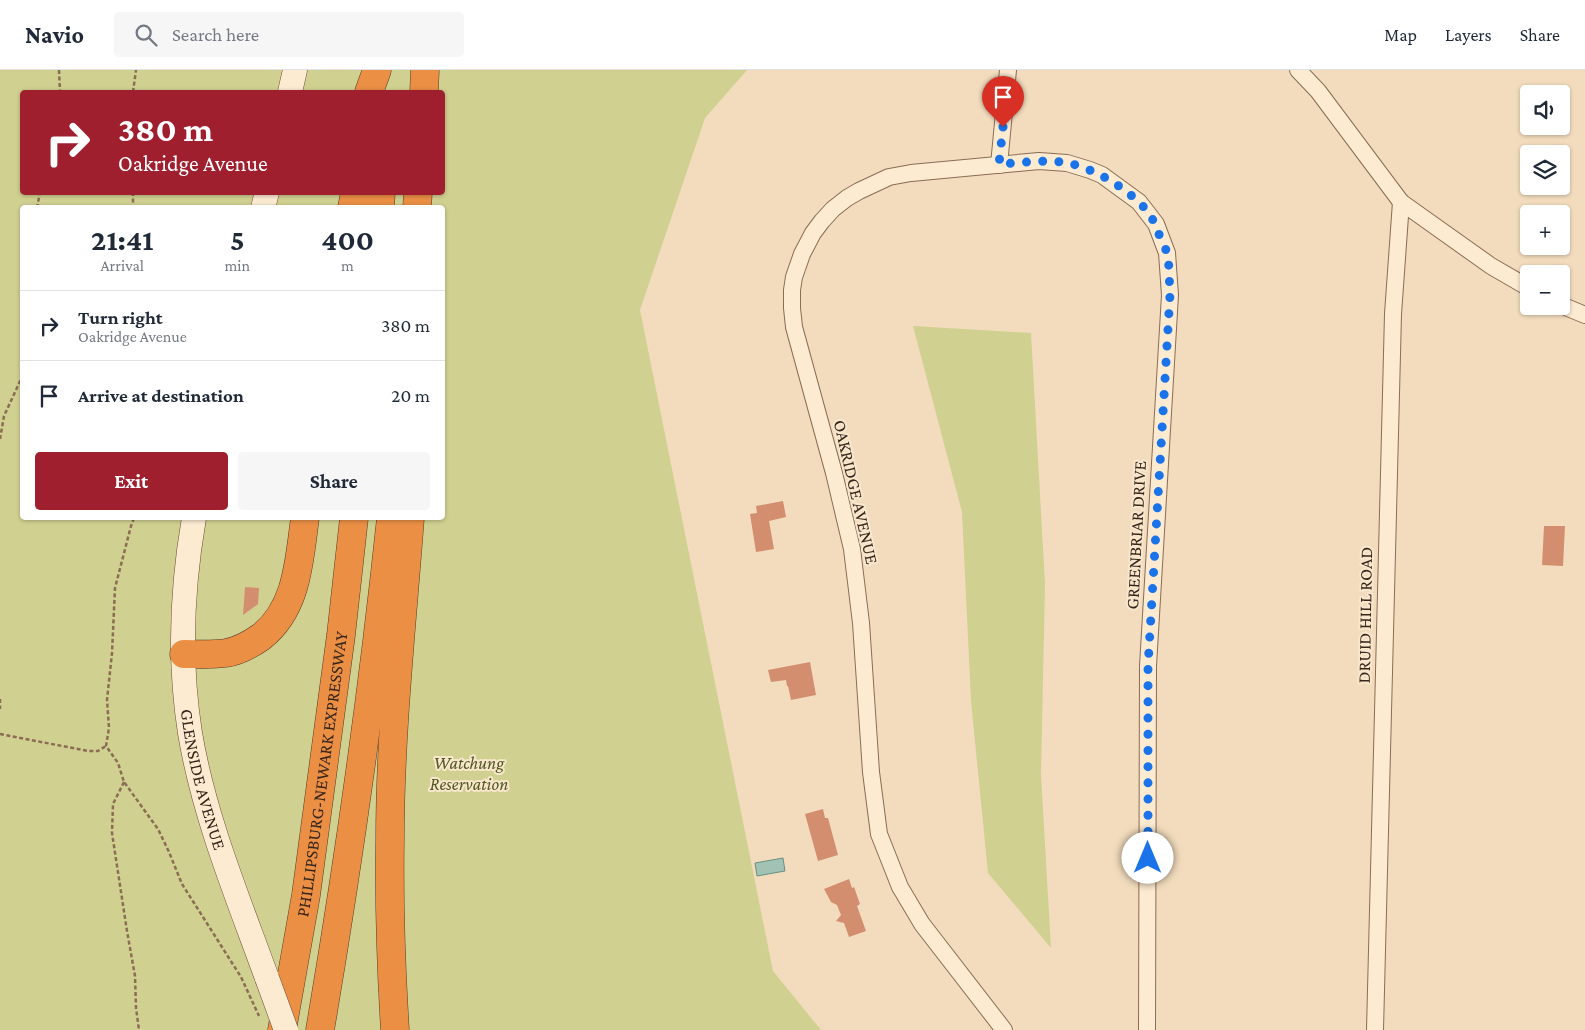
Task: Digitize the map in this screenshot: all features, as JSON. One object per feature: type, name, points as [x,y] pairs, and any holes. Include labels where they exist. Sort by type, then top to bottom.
[{"type":"highway","points":[[370,90],[377,70]]},
{"type":"highway","points":[[388,90],[389,70]]},
{"type":"highway","points":[[424,90],[425,70]]},
{"type":"highway","points":[[184,654],[218,654],[236,650],[252,643],[272,627],[288,603],[293,591],[305,520]]},
{"type":"highway","name":"PHILLIPSBURG-NEWARK EXPRESSWAY","points":[[277,1028],[308,885],[341,635],[354,520]]},
{"type":"highway","name":"PHILLIPSBURG-NEWARK EXPRESSWAY","points":[[320,1030],[345,885],[358,794],[378,641],[391,520]]},
{"type":"highway","points":[[395,1030],[390,914],[390,805],[410,520]]},
{"type":"main road","points":[[290,90],[295,70]]},
{"type":"main road","name":"GLENSIDE AVENUE","points":[[194,520],[184,602],[184,654],[190,732],[207,806],[267,978],[277,1028]]},
{"type":"street","points":[[999,164],[1008,70]]},
{"type":"street","points":[[1298,70],[1318,91],[1401,202],[1491,266],[1520,283]]},
{"type":"street","name":"GREENBRIAR DRIVE","points":[[999,164],[1055,162],[1078,166],[1102,176],[1125,191],[1148,212],[1156,224],[1167,253],[1170,295],[1148,666],[1147,1030]]},
{"type":"street","name":"OAKRIDGE AVENUE","points":[[999,164],[889,177],[847,198],[822,221],[804,249],[794,277],[792,308],[794,327],[834,473],[852,549],[861,623],[871,772],[879,834],[900,887],[922,924],[1004,1030]]},
{"type":"street","name":"DRUID HILL ROAD","points":[[1375,1030],[1393,314],[1401,202]]},
{"type":"street","points":[[1570,309],[1585,315]]},
{"type":"path","points":[[59,70],[60,90]]},
{"type":"path","points":[[133,90],[136,70]]},
{"type":"path","points":[[0,440],[4,416],[20,381]]},
{"type":"path","points":[[133,520],[115,588],[112,653],[107,700],[109,728],[106,746],[118,763],[124,782],[158,829],[182,884],[241,977],[277,1028]]},
{"type":"path","points":[[0,699],[0,709]]},
{"type":"path","points":[[0,734],[88,751],[98,751],[106,746]]},
{"type":"path","points":[[124,782],[113,804],[112,833],[135,976],[139,1030]]},
{"type":"green space","name":"Watchung Reservation","points":[[0,70],[747,70],[705,118],[640,310],[773,971],[821,1030],[0,1030]]},
{"type":"green space","points":[[913,326],[1031,333],[1045,584],[1041,775],[1051,948],[988,873],[971,701],[962,512]]},
{"type":"shaded area","points":[[783,858],[785,871],[757,876],[755,863]]},
{"type":"building","points":[[783,501],[786,517],[769,521],[774,549],[756,552],[750,514],[757,513],[756,506]]},
{"type":"building","points":[[1544,526],[1565,526],[1563,566],[1542,565]]},
{"type":"building","points":[[245,587],[259,588],[258,604],[243,615]]},
{"type":"building","points":[[810,662],[816,695],[791,700],[786,680],[771,682],[768,670]]},
{"type":"building","points":[[823,809],[825,818],[828,818],[838,855],[818,861],[805,814]]},
{"type":"building","points":[[849,879],[860,904],[857,906],[866,931],[849,937],[844,923],[836,921],[841,915],[837,905],[831,902],[824,889]]},
{"type":"route","points":[[1003,127],[999,164],[1067,163],[1102,176],[1125,191],[1148,212],[1156,224],[1167,253],[1170,295],[1148,666],[1148,858]]}]
